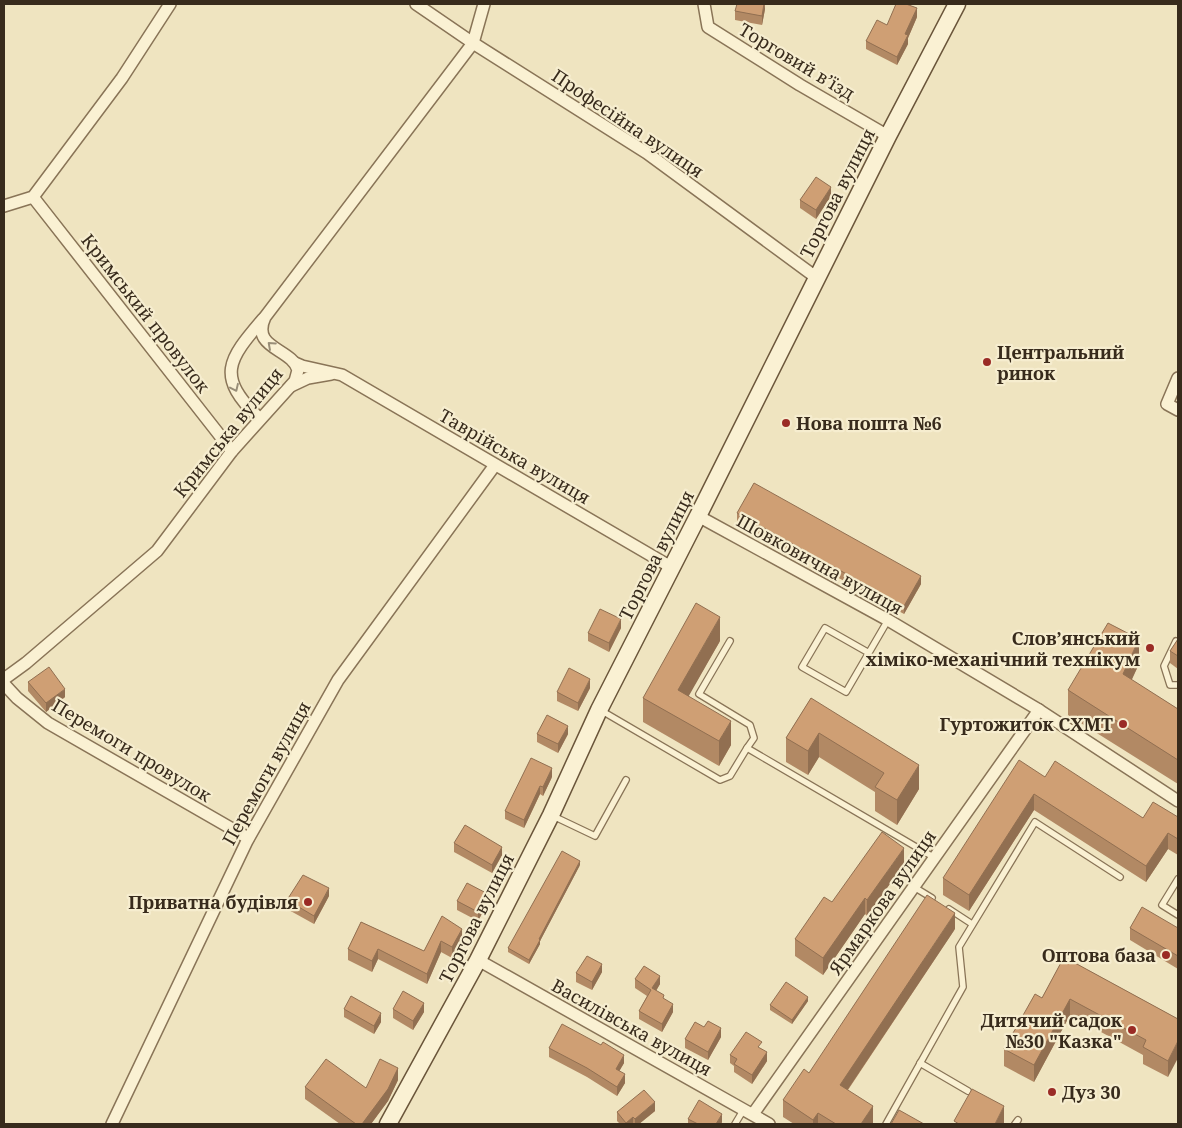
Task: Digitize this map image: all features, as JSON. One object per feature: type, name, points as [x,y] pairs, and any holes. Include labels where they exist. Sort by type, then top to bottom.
[{"type":"street","points":[[4,206],[33,197],[122,78],[170,4]]},
{"type":"street","name":"Професійна вулиця","points":[[416,4],[473,44],[647,153],[816,278]]},
{"type":"street","points":[[260,419],[245,405],[236,392],[231,380],[233,360],[238,350],[473,44],[484,4]]},
{"type":"street","name":"Торговий в’їзд","points":[[704,4],[708,27],[800,85],[888,136]]},
{"type":"street","name":"Торгова вулиця","points":[[388,1124],[478,960],[551,815],[600,710],[671,567],[888,136],[957,4]]},
{"type":"street","name":"Кримський провулок","points":[[33,197],[232,451]]},
{"type":"street","name":"Кримська вулиця","points":[[4,679],[26,663],[157,551],[232,451],[290,387],[298,370],[295,363],[266,341],[262,330],[262,323],[265,317]]},
{"type":"street","name":"Таврійська вулиця","points":[[295,363],[342,375],[671,567]]},
{"type":"street","points":[[290,387],[302,380],[314,377],[332,374],[342,375]]},
{"type":"street","points":[[1178,378],[1167,404],[1178,410]]},
{"type":"street","name":"Перемоги вулиця","points":[[112,1124],[248,838],[338,680],[496,465]]},
{"type":"street","name":"Шовковична вулиця","points":[[698,516],[888,620],[1039,710],[1178,801]]},
{"type":"street","name":"Перемоги провулок","points":[[4,684],[17,698],[48,723],[248,838]]},
{"type":"street","name":"Ярмаркова вулиця","points":[[748,1112],[935,858],[1039,710]]},
{"type":"street","name":"Василівська вулиця","points":[[478,960],[769,1124]]},
{"type":"lane","points":[[870,653],[825,628],[802,667],[846,692],[870,653],[888,620]]},
{"type":"lane","points":[[600,710],[720,780],[730,776],[754,738],[750,725],[699,694],[730,641]]},
{"type":"lane","points":[[1176,641],[1164,666],[1170,685],[1178,685]]},
{"type":"lane","points":[[748,748],[935,858]]},
{"type":"lane","points":[[551,815],[595,836],[626,780]]},
{"type":"lane","points":[[886,1124],[962,987],[959,948],[1035,822],[1120,877]]},
{"type":"lane","points":[[1178,879],[1162,905],[1178,915]]},
{"type":"lane","points":[[914,887],[972,924]]},
{"type":"lane","points":[[920,1063],[968,1091]]},
{"type":"lane","points":[[735,1124],[748,1112]]},
{"type":"building","points":[[737,4],[764,4],[762,16],[735,11]]},
{"type":"building","points":[[896,4],[906,4],[917,8],[905,34],[908,35],[897,57],[866,41],[877,20],[887,25]]},
{"type":"building","points":[[816,177],[831,187],[816,210],[800,200]]},
{"type":"building","points":[[754,483],[921,576],[904,606],[737,513]]},
{"type":"building","points":[[696,603],[720,617],[678,690],[731,721],[719,741],[643,698]]},
{"type":"building","points":[[600,609],[621,619],[609,643],[588,633]]},
{"type":"building","points":[[1108,623],[1139,639],[1123,674],[1178,709],[1178,760],[1068,690]]},
{"type":"building","points":[[1178,639],[1178,656],[1170,651]]},
{"type":"building","points":[[49,667],[65,689],[46,703],[28,682]]},
{"type":"building","points":[[569,668],[590,679],[578,703],[557,692]]},
{"type":"building","points":[[811,698],[919,765],[897,800],[875,787],[884,773],[819,733],[808,751],[786,738]]},
{"type":"building","points":[[547,715],[568,726],[558,744],[537,734]]},
{"type":"building","points":[[531,758],[552,768],[543,787],[540,786],[524,820],[505,811]]},
{"type":"building","points":[[1019,760],[1045,777],[1055,761],[1143,818],[1153,802],[1178,817],[1178,839],[1168,833],[1146,866],[1034,794],[969,895],[943,878]]},
{"type":"building","points":[[465,825],[502,847],[492,865],[454,843]]},
{"type":"building","points":[[882,832],[904,848],[867,900],[865,898],[823,958],[795,939],[824,897],[832,902]]},
{"type":"building","points":[[562,851],[580,861],[529,960],[508,948]]},
{"type":"building","name":"Приватна будівля","points":[[303,875],[329,888],[314,916],[287,900]]},
{"type":"building","points":[[467,883],[488,894],[478,912],[457,901]]},
{"type":"building","points":[[927,895],[955,913],[840,1085],[873,1106],[861,1124],[836,1124],[818,1113],[813,1120],[783,1100],[804,1069],[809,1073]]},
{"type":"building","points":[[1142,907],[1178,928],[1178,956],[1130,928]]},
{"type":"building","points":[[442,916],[462,929],[452,947],[441,941],[427,974],[378,949],[372,961],[348,949],[361,922],[424,951]]},
{"type":"building","points":[[587,956],[602,964],[592,982],[576,973]]},
{"type":"building","name":"Дитячий садок №30 \"Казка\"","points":[[1064,957],[1178,1019],[1178,1041],[1168,1061],[1143,1047],[1146,1040],[1070,999],[1034,1065],[1004,1049],[1035,994],[1042,998]]},
{"type":"building","points":[[644,966],[660,976],[652,988],[664,995],[663,998],[673,1004],[662,1024],[639,1011],[651,990],[635,979]]},
{"type":"building","points":[[786,982],[808,997],[792,1020],[770,1005]]},
{"type":"building","points":[[403,991],[424,1003],[413,1021],[393,1009]]},
{"type":"building","points":[[351,996],[381,1013],[374,1026],[344,1009]]},
{"type":"building","points":[[708,1021],[721,1028],[708,1052],[685,1039],[695,1022],[704,1027]]},
{"type":"building","points":[[562,1024],[601,1045],[603,1042],[624,1055],[616,1069],[625,1074],[617,1087],[587,1068],[549,1048]]},
{"type":"building","points":[[746,1032],[762,1042],[758,1047],[767,1052],[752,1075],[734,1064],[737,1059],[730,1055]]},
{"type":"building","points":[[326,1059],[366,1088],[380,1059],[398,1068],[388,1089],[362,1124],[356,1124],[305,1087]]},
{"type":"building","points":[[972,1089],[1004,1106],[995,1124],[959,1124],[954,1121]]},
{"type":"building","points":[[644,1090],[655,1102],[635,1119],[633,1117],[626,1123],[617,1112]]},
{"type":"building","points":[[699,1100],[722,1114],[716,1124],[698,1124],[688,1119]]},
{"type":"building","points":[[899,1110],[924,1124],[891,1124]]},
{"type":"place","name":"Центральний ринок","points":[[987,362]]},
{"type":"place","name":"Нова пошта №6","points":[[786,423]]},
{"type":"place","name":"Слов’янський хіміко-механічний технікум","points":[[1150,648]]},
{"type":"place","name":"Гуртожиток СХМТ","points":[[1123,724]]},
{"type":"place","name":"Приватна будівля","points":[[308,902]]},
{"type":"place","name":"Оптова база","points":[[1166,955]]},
{"type":"place","name":"Дитячий садок №30 \"Казка\"","points":[[1132,1030]]},
{"type":"place","name":"Дуз 30","points":[[1052,1092]]}]
